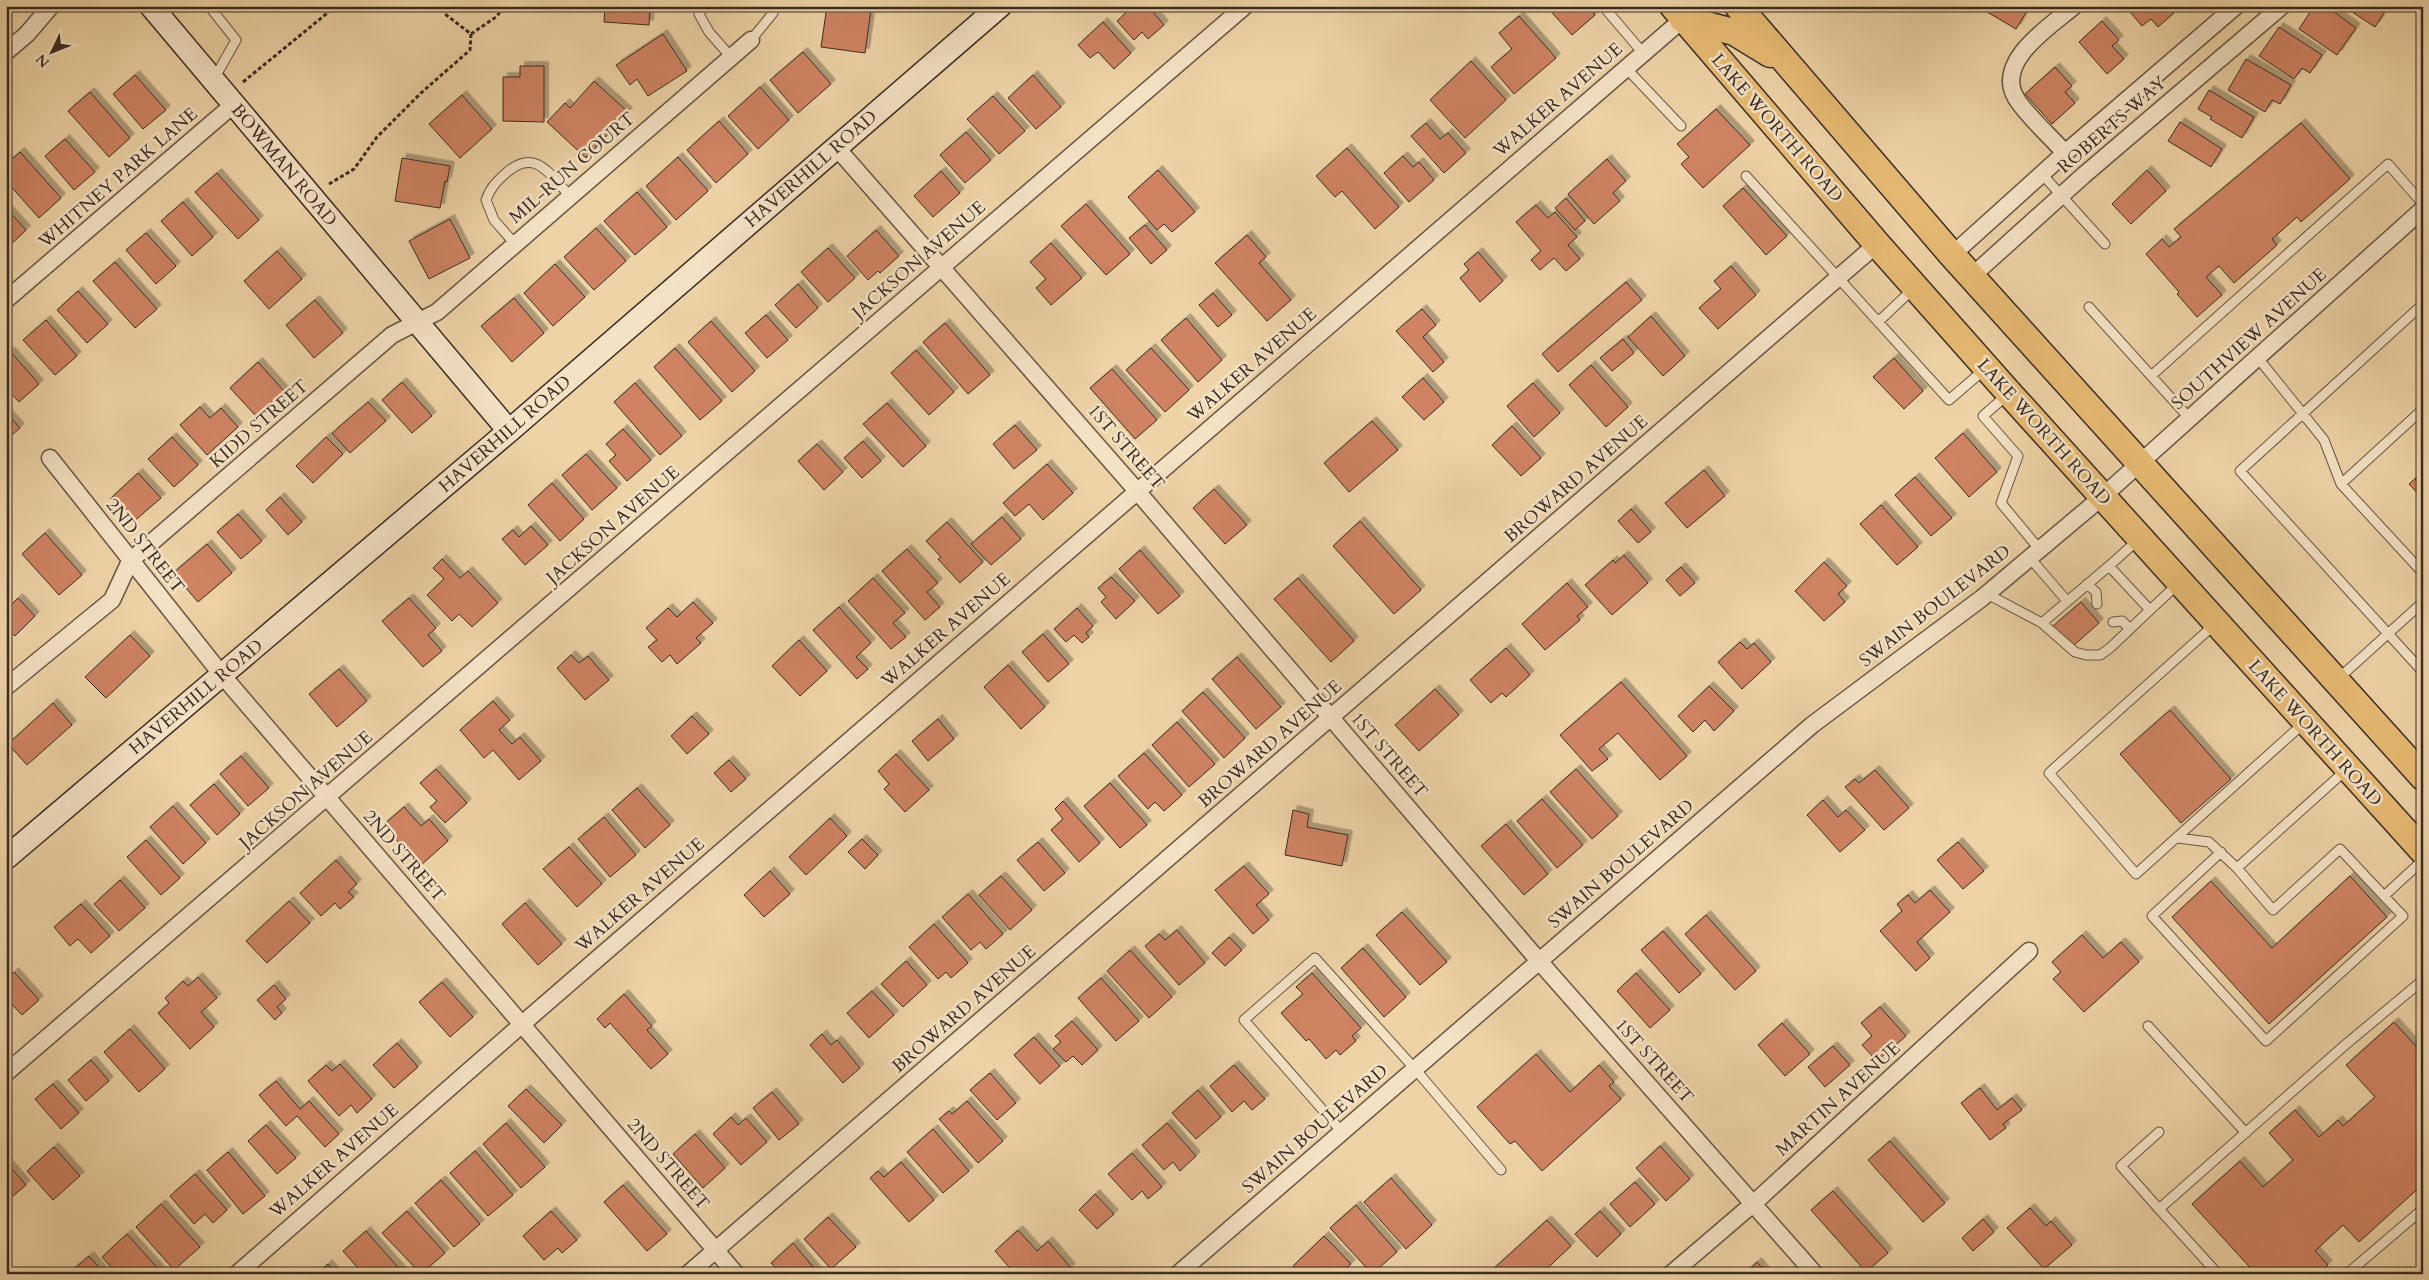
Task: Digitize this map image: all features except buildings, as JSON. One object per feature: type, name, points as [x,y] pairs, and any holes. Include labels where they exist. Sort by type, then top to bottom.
[{"type":"main road","points":[[1738,6],[1971,277],[2423,777]]},
{"type":"main road","points":[[1678,12],[1734,32],[1788,64]]},
{"type":"main road","name":"LAKE WORTH ROAD","points":[[1678,12],[1877,244],[2102,498],[2423,851]]},
{"type":"street","points":[[6,52],[27,34],[51,6]]},
{"type":"street","name":"BOWMAN ROAD","points":[[151,6],[510,431]]},
{"type":"street","name":"HAVERHILL ROAD","points":[[6,858],[510,431],[1000,6]]},
{"type":"street","name":"JACKSON AVENUE","points":[[6,1073],[328,798],[1245,6]]},
{"type":"street","points":[[2064,153],[2016,98],[2012,85],[2012,72],[2016,59],[2025,48],[2074,6]]},
{"type":"street","name":"ROBERTS WAY","points":[[1952,255],[2064,153],[2236,6]]},
{"type":"street","name":"ROBERTS WAY","points":[[1971,277],[2061,196],[2282,6]]},
{"type":"street","name":"WALKER AVENUE","points":[[237,1274],[521,1024],[1626,68],[1643,53],[1678,12]]},
{"type":"street","name":"MIL-RUN COURT","points":[[418,323],[437,312],[751,40]]},
{"type":"street","name":"WHITNEY PARK LANE","points":[[6,300],[233,105]]},
{"type":"street","name":"1ST STREET","points":[[836,147],[942,266],[1539,961],[1816,1274]]},
{"type":"street","name":"SOUTHVIEW AVENUE","points":[[2102,498],[2423,209]]},
{"type":"street","name":"BROWARD AVENUE","points":[[688,1274],[1877,244]]},
{"type":"street","name":"KIDD STREET","points":[[130,561],[392,335],[399,330],[418,323]]},
{"type":"street","name":"2ND STREET","points":[[50,458],[222,675],[736,1274]]},
{"type":"street","name":"SWAIN BOULEVARD","points":[[1178,1274],[1812,726],[1987,594],[2102,498]]},
{"type":"street","points":[[6,687],[112,600],[130,561]]},
{"type":"street","name":"MARTIN AVENUE","points":[[1671,1274],[1754,1203],[2029,951]]},
{"type":"lane","points":[[209,6],[236,40],[213,81]]},
{"type":"lane","points":[[704,6],[699,14],[709,32],[731,58]]},
{"type":"lane","points":[[751,40],[773,13],[770,6]]},
{"type":"lane","points":[[1603,6],[1643,53]]},
{"type":"lane","points":[[1626,68],[1681,126]]},
{"type":"lane","points":[[515,244],[494,220],[486,200],[495,183],[517,164],[527,161],[539,164],[570,196]]},
{"type":"lane","points":[[2151,376],[2388,164],[2423,204]]},
{"type":"lane","points":[[2042,174],[2105,244]]},
{"type":"lane","points":[[1746,176],[1949,400],[1987,368]]},
{"type":"lane","points":[[1878,322],[1915,287]]},
{"type":"lane","points":[[2423,304],[2240,471],[2423,672]]},
{"type":"lane","points":[[2089,307],[2190,420]]},
{"type":"lane","points":[[2258,358],[2304,412],[2324,440],[2341,484],[2423,573]]},
{"type":"lane","points":[[2009,393],[1983,416],[2018,456],[2000,504],[2067,601]]},
{"type":"lane","points":[[2341,484],[2423,409]]},
{"type":"lane","points":[[2042,623],[2140,539]]},
{"type":"lane","points":[[2109,566],[2150,610]]},
{"type":"lane","points":[[1987,594],[2042,623],[2075,652],[2086,655],[2100,655],[2180,583]]},
{"type":"lane","points":[[2088,584],[2105,597]]},
{"type":"lane","points":[[2096,592],[2097,604]]},
{"type":"lane","points":[[2336,681],[2423,602]]},
{"type":"lane","points":[[2119,619],[2130,630]]},
{"type":"lane","points":[[2216,623],[2049,773],[2136,874],[2306,722]]},
{"type":"lane","points":[[2237,868],[2348,768]]},
{"type":"lane","points":[[2178,838],[2209,842],[2221,852],[2237,868],[2272,910],[2340,848],[2403,916],[2266,1041],[2152,916],[2221,852]]},
{"type":"lane","points":[[2384,896],[2423,860]]},
{"type":"lane","points":[[1342,1132],[1244,1020],[1315,958],[1415,1069],[1500,1170]]},
{"type":"lane","points":[[2159,1209],[2423,980]]},
{"type":"lane","points":[[2148,1026],[2246,1133]]},
{"type":"lane","points":[[2159,1132],[2121,1166],[2218,1274]]},
{"type":"lane","points":[[2347,1274],[2423,1209]]},
{"type":"path","points":[[243,82],[336,6]]},
{"type":"path","points":[[440,6],[445,14],[472,34]]},
{"type":"path","points":[[329,184],[354,169],[377,138],[421,93],[470,50],[472,34],[496,17],[505,6]]}]
